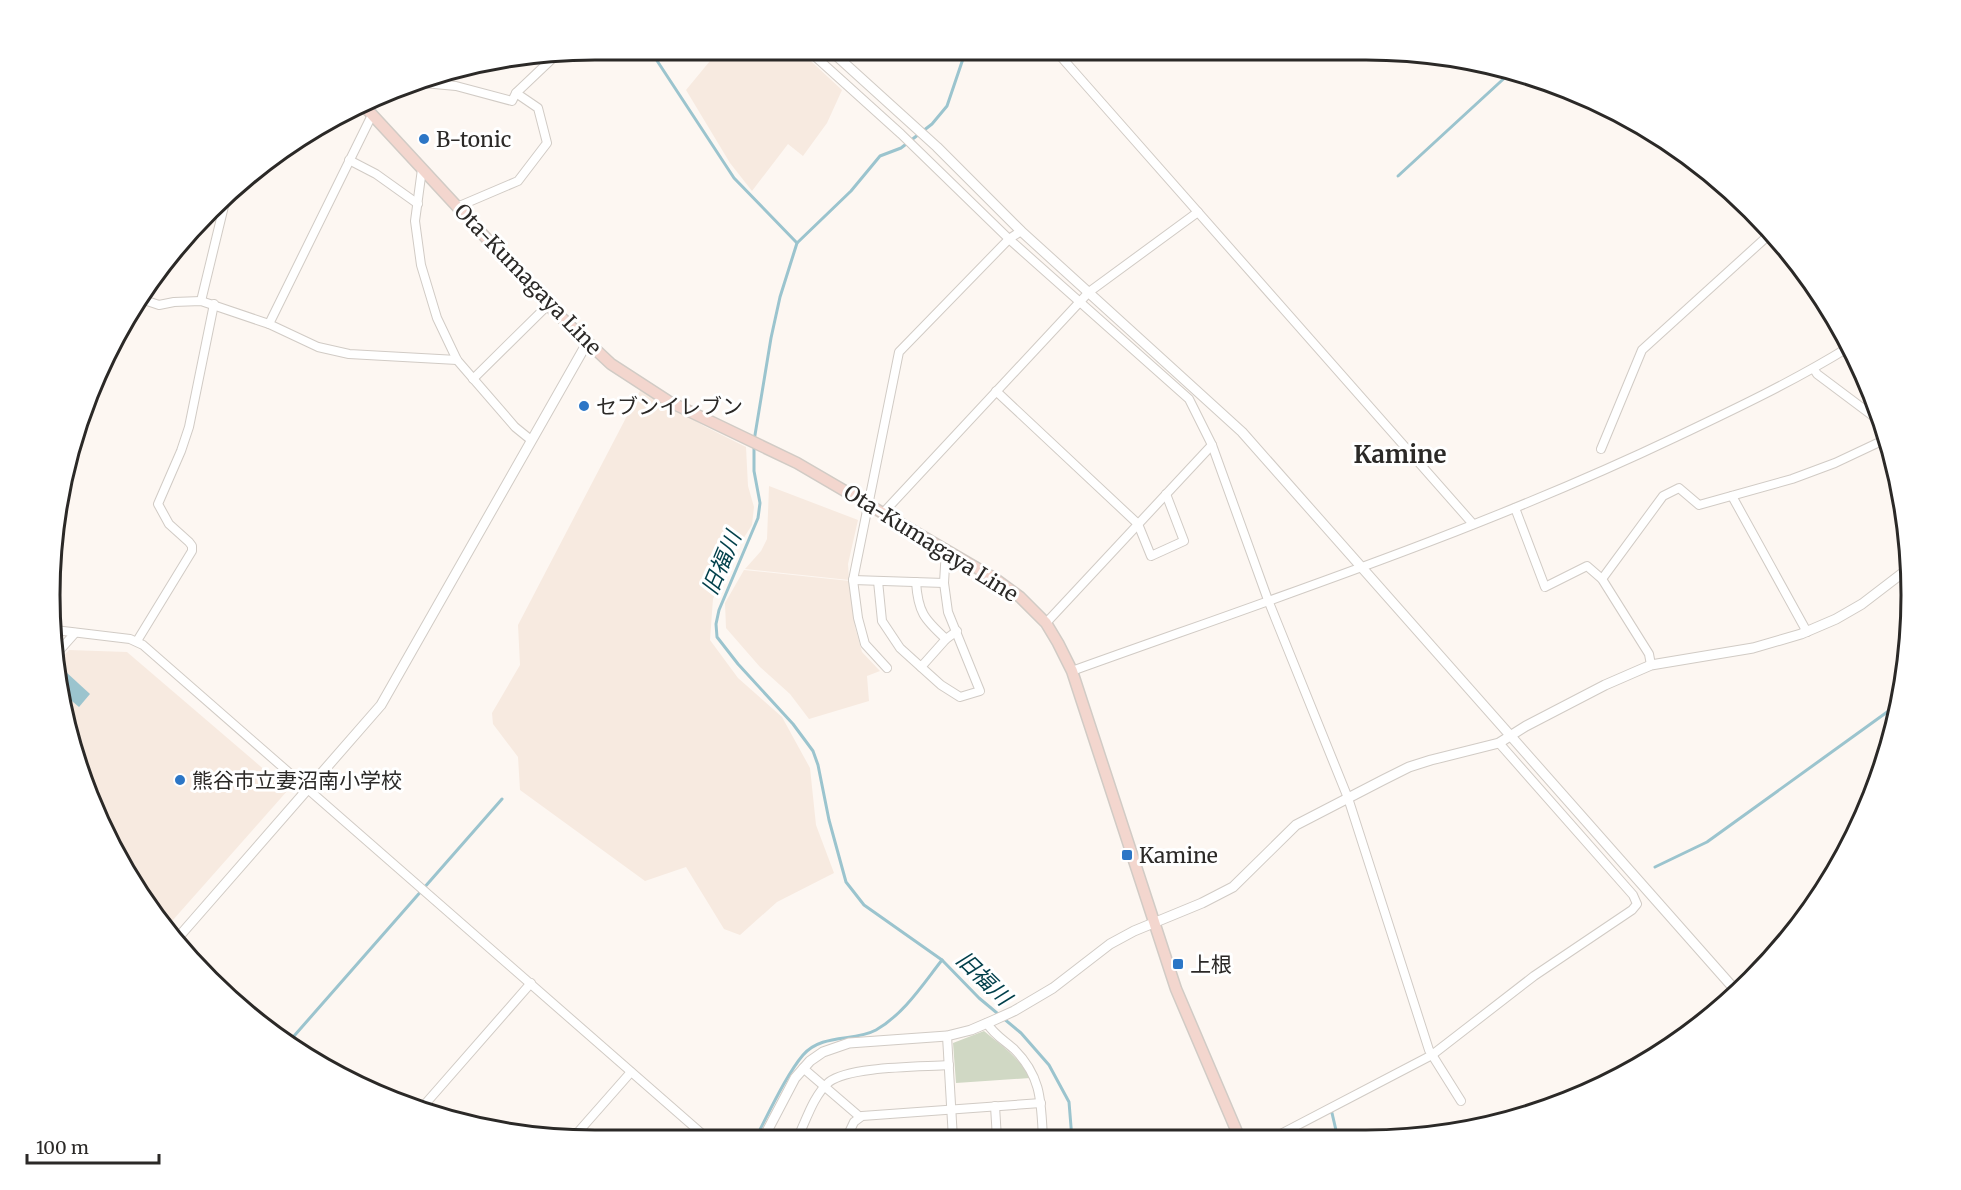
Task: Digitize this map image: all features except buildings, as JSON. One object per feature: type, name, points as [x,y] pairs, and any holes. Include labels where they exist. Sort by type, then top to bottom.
[{"type":"main road","name":"Ota-Kumagaya Line","points":[[369,111],[548,305],[611,364],[637,383],[684,410],[797,464],[946,549],[1020,597],[1046,623],[1072,671],[1176,989],[1236,1130]]},
{"type":"street","points":[[819,60],[901,134],[1009,239],[1189,399],[1212,445],[1269,600],[1348,798],[1432,1055],[1461,1101]]},
{"type":"street","points":[[841,60],[937,147],[1021,231],[1242,432],[1731,985]]},
{"type":"street","points":[[1065,60],[1473,524]]},
{"type":"street","points":[[436,84],[456,86],[512,101],[516,93],[548,62]]},
{"type":"street","points":[[457,207],[518,181],[547,143],[538,108],[516,93]]},
{"type":"street","points":[[269,324],[349,160],[369,111]]},
{"type":"street","points":[[349,160],[376,174],[418,204]]},
{"type":"street","points":[[422,169],[419,177],[415,221],[420,265],[437,318],[457,360],[515,427],[531,440]]},
{"type":"street","points":[[201,301],[223,212]]},
{"type":"street","points":[[884,513],[1089,292],[1198,212]]},
{"type":"street","points":[[887,669],[865,644],[858,618],[853,580],[899,352],[1009,239],[1021,231]]},
{"type":"street","points":[[1601,449],[1642,350],[1765,239]]},
{"type":"street","points":[[148,301],[159,305],[201,301],[214,304],[269,324],[318,347],[349,354],[457,360]]},
{"type":"street","points":[[138,641],[192,551],[192,546],[169,524],[158,504],[181,452],[189,427],[214,304]]},
{"type":"street","points":[[473,379],[548,305]]},
{"type":"street","points":[[181,934],[381,705],[587,343]]},
{"type":"street","points":[[1072,671],[1362,566],[1515,508],[1614,467],[1814,369],[1842,351]]},
{"type":"street","points":[[1814,369],[1817,374],[1869,413]]},
{"type":"street","points":[[996,392],[1138,524],[1151,556],[1184,541],[1166,494]]},
{"type":"street","points":[[1602,579],[1663,496],[1679,488],[1699,505],[1792,479],[1879,443]]},
{"type":"street","points":[[1046,623],[1212,445]]},
{"type":"street","points":[[1732,496],[1807,632]]},
{"type":"street","points":[[1515,508],[1545,587],[1587,566],[1602,579],[1649,654],[1651,665]]},
{"type":"street","points":[[878,581],[882,621],[900,648],[941,686],[960,697],[980,692],[948,612],[944,583],[946,549]]},
{"type":"street","points":[[768,1130],[789,1089],[803,1068],[823,1052],[849,1043],[947,1036],[990,1022],[1053,988],[1110,944],[1233,887],[1296,825],[1409,767],[1499,743],[1605,685],[1651,665],[1753,648],[1807,632],[1862,604],[1900,575]]},
{"type":"street","points":[[853,580],[944,583]]},
{"type":"street","points":[[916,582],[917,599],[927,621],[946,639]]},
{"type":"street","points":[[61,631],[138,641],[698,1130]]},
{"type":"street","points":[[921,667],[946,639],[957,631]]},
{"type":"street","points":[[63,647],[75,633]]},
{"type":"street","points":[[1288,1130],[1432,1055],[1534,976],[1632,910],[1637,904],[1633,895],[1499,743]]},
{"type":"street","points":[[426,1103],[531,983]]},
{"type":"street","points":[[990,1022],[991,1030],[1031,1069],[1037,1082],[1041,1103],[1042,1130]]},
{"type":"street","points":[[947,1036],[952,1130]]},
{"type":"street","points":[[801,1130],[817,1098],[837,1077],[856,1072],[949,1065]]},
{"type":"street","points":[[803,1068],[860,1117]]},
{"type":"street","points":[[580,1130],[631,1072]]},
{"type":"street","points":[[850,1130],[860,1117],[1041,1103]]},
{"type":"street","points":[[995,1106],[996,1130]]},
{"type":"shaded area","points":[[711,60],[810,60],[842,90],[827,123],[803,156],[788,144],[752,191],[730,163],[686,90]]},
{"type":"shaded area","points":[[641,389],[704,426],[746,447],[748,486],[754,507],[752,525],[732,556],[713,599],[710,640],[738,678],[782,717],[810,768],[816,825],[834,873],[777,902],[740,935],[724,929],[686,867],[645,881],[520,790],[518,757],[493,724],[492,713],[520,665],[518,625]]},
{"type":"shaded area","points":[[769,486],[858,520],[848,564],[849,580],[745,569],[761,551],[767,539]]},
{"type":"shaded area","points":[[744,570],[850,581],[855,627],[862,652],[880,671],[867,676],[869,701],[809,719],[790,694],[760,667],[726,628],[725,603]]},
{"type":"shaded area","name":"熊谷市立妻沼南小学校","points":[[69,650],[127,652],[288,790],[172,922],[132,862],[101,800],[78,733],[64,656]]},
{"type":"green space","points":[[984,1031],[1015,1058],[1030,1078],[956,1083],[953,1043]]},
{"type":"water","points":[[66,672],[90,694],[79,707],[70,699]]},
{"type":"waterway","points":[[657,60],[734,178],[797,243]]},
{"type":"waterway","name":"旧福川","points":[[754,441],[771,338],[780,297],[797,243],[851,191],[880,156],[901,148],[932,124],[947,106],[963,60]]},
{"type":"waterway","points":[[1398,176],[1504,78]]},
{"type":"waterway","name":"旧福川","points":[[754,447],[754,471],[760,503],[758,518],[719,610],[716,624],[717,637],[738,664],[793,724],[813,751],[846,882],[864,905],[942,960],[979,998],[1021,1033],[1049,1065],[1069,1102],[1071,1130]]},
{"type":"waterway","points":[[1655,867],[1707,842],[1888,711]]},
{"type":"waterway","points":[[293,1037],[502,799]]},
{"type":"waterway","points":[[760,1130],[784,1084],[803,1055],[819,1044],[876,1030],[895,1016],[912,998],[942,960]]},
{"type":"waterway","points":[[1332,1113],[1336,1130]]},
{"type":"place","name":"B-tonic","points":[[424,139]]},
{"type":"place","name":"セブンイレブン","points":[[584,406]]},
{"type":"place","name":"熊谷市立妻沼南小学校","points":[[180,780]]},
{"type":"place","name":"Kamine","points":[[1127,855]]},
{"type":"place","name":"上根","points":[[1178,964]]},
{"type":"district","name":"Kamine","points":[[1400,454]]}]
